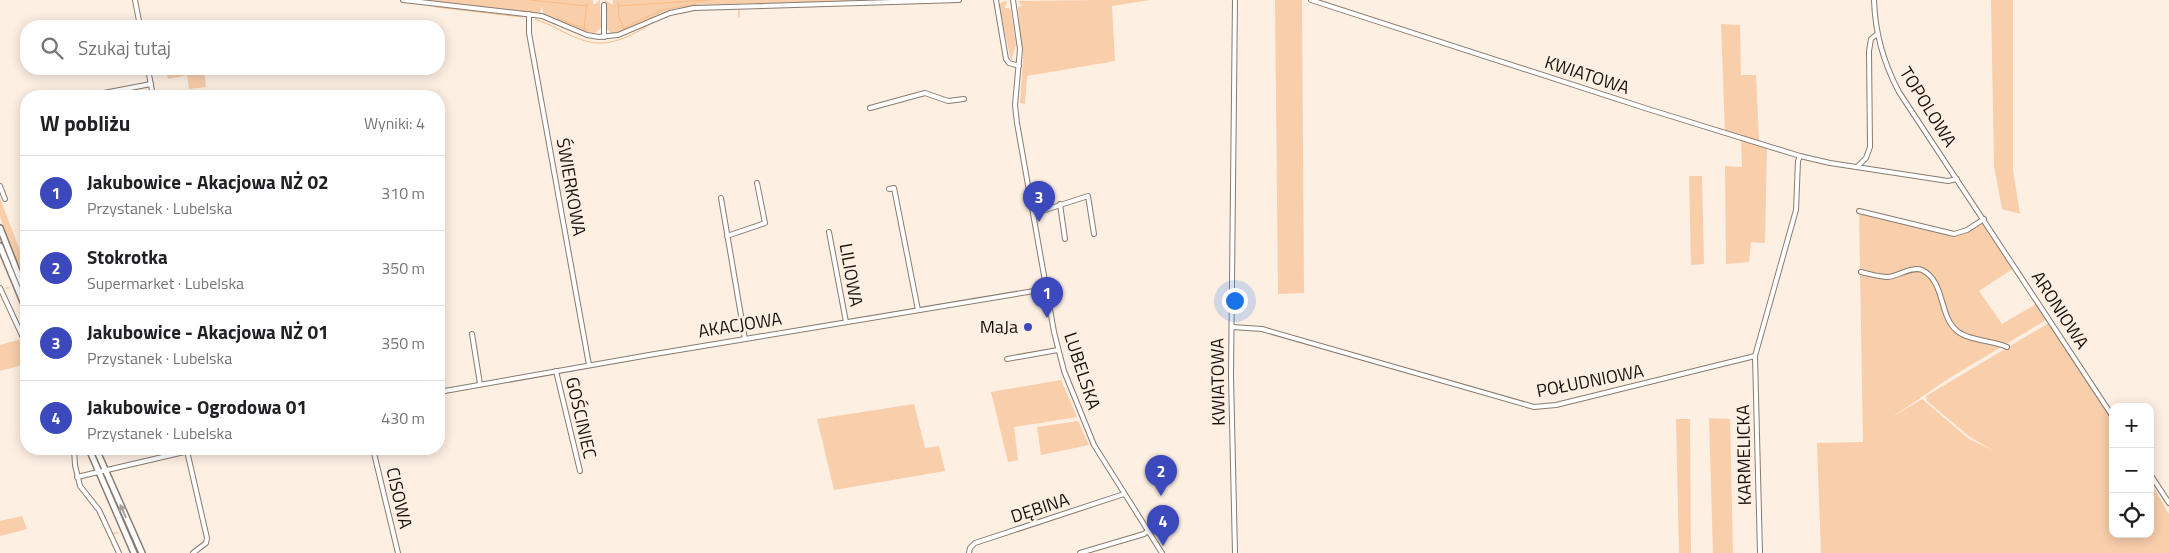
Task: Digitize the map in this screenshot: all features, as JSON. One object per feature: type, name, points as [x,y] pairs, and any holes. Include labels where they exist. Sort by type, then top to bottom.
[{"type":"main road","points":[[0,228],[20,279]]},
{"type":"main road","points":[[0,246],[20,294]]},
{"type":"main road","points":[[91,455],[134,553]]},
{"type":"main road","points":[[99,455],[142,553]]},
{"type":"street","points":[[135,0],[139,20]]},
{"type":"street","points":[[403,0],[529,14],[548,18],[587,35],[604,38],[624,33],[670,13],[694,8],[959,0]]},
{"type":"street","points":[[996,0],[1006,60],[1019,66]]},
{"type":"street","name":"LUBELSKA","points":[[1013,0],[1020,44],[1016,118],[1058,350],[1066,378],[1090,437],[1162,553]]},
{"type":"street","name":"KWIATOWA","points":[[1235,0],[1232,327],[1235,553]]},
{"type":"street","name":"KWIATOWA","points":[[1311,0],[1800,156],[1856,167],[1948,181],[1957,179]]},
{"type":"street","name":"TOPOLOWA","points":[[1874,0],[1876,35],[1883,57],[1897,88],[1984,219]]},
{"type":"street","points":[[604,5],[604,38]]},
{"type":"street","name":"ŚWIERKOWA","points":[[529,14],[530,38],[589,365]]},
{"type":"street","points":[[1856,167],[1869,152],[1869,51],[1871,39],[1876,35]]},
{"type":"street","points":[[149,75],[152,90]]},
{"type":"street","points":[[123,90],[151,84]]},
{"type":"street","points":[[870,108],[925,93],[948,101],[964,99]]},
{"type":"street","points":[[1755,356],[1796,210],[1798,161],[1800,156]]},
{"type":"street","points":[[727,236],[765,223],[757,183]]},
{"type":"street","points":[[0,186],[5,199]]},
{"type":"street","points":[[890,189],[894,188],[918,310]]},
{"type":"street","points":[[1033,214],[1088,196],[1094,234]]},
{"type":"street","points":[[721,198],[745,339]]},
{"type":"street","points":[[1060,204],[1065,239]]},
{"type":"street","points":[[1859,211],[1952,234],[1963,232],[1984,219]]},
{"type":"street","name":"ARONIOWA","points":[[1984,219],[2109,411]]},
{"type":"street","name":"LILIOWA","points":[[829,232],[846,322]]},
{"type":"street","points":[[1862,272],[1886,277],[1910,270],[1922,270],[1929,276],[1939,292],[1949,322],[1955,329],[1967,336],[2007,347]]},
{"type":"street","points":[[0,288],[20,331]]},
{"type":"street","name":"AKACJOWA","points":[[445,391],[1046,289]]},
{"type":"street","name":"POŁUDNIOWA","points":[[1232,327],[1262,329],[1534,407],[1556,405],[1755,356]]},
{"type":"street","points":[[472,334],[480,384]]},
{"type":"street","points":[[1007,359],[1058,350]]},
{"type":"street","name":"KARMELICKA","points":[[1755,356],[1760,553]]},
{"type":"street","name":"GOŚCINIEC","points":[[556,371],[580,471]]},
{"type":"street","points":[[75,455],[77,477],[82,490],[99,510],[119,553]]},
{"type":"street","points":[[77,477],[170,455]]},
{"type":"street","points":[[188,455],[208,538],[206,543],[193,553]]},
{"type":"street","name":"CISOWA","points":[[374,455],[398,553]]},
{"type":"street","points":[[2154,480],[2169,503]]},
{"type":"street","name":"DĘBINA","points":[[970,553],[970,548],[975,543],[1124,494]]},
{"type":"street","points":[[1080,553],[1144,534],[1148,531]]},
{"type":"shaded area","points":[[423,0],[593,0],[593,4],[595,4],[600,0],[601,28],[595,33],[583,31],[543,14],[542,6],[540,12],[537,13]]},
{"type":"shaded area","points":[[605,0],[613,5],[613,0],[881,0],[692,5],[671,9],[612,34],[606,28]]},
{"type":"shaded area","points":[[1150,0],[1112,6],[1115,61],[1027,76],[1025,104],[1020,103],[1023,56],[1018,10],[1018,7],[1022,6],[1018,1]]},
{"type":"shaded area","points":[[1275,0],[1302,0],[1304,293],[1278,294]]},
{"type":"shaded area","points":[[1991,0],[2013,0],[2013,170],[2020,214],[2002,209],[1994,166]]},
{"type":"shaded area","points":[[1007,1],[1005,8],[1009,8],[1011,11],[1016,45],[1011,61],[999,5]]},
{"type":"shaded area","points":[[1721,24],[1740,25],[1741,75],[1756,75],[1759,141],[1767,144],[1765,243],[1751,242],[1749,262],[1726,264],[1725,166],[1742,167],[1741,141],[1725,135]]},
{"type":"shaded area","points":[[167,75],[187,75],[168,79]]},
{"type":"shaded area","points":[[187,75],[205,75],[206,87],[189,89]]},
{"type":"shaded area","points":[[1689,176],[1702,176],[1704,264],[1691,265]]},
{"type":"shaded area","points":[[0,198],[20,251],[20,271],[0,217]]},
{"type":"shaded area","points":[[1859,211],[1951,236],[1965,232],[1983,221],[2014,268],[1979,291],[2002,324],[2036,304],[2046,320],[1948,379],[1891,418],[1922,399],[1969,439],[1992,450],[1970,437],[1927,401],[1926,396],[2047,324],[2050,324],[2109,416],[2109,538],[2154,538],[2154,488],[2169,514],[2169,553],[1821,553],[1817,443],[1863,442]]},
{"type":"shaded area","points":[[20,339],[20,366],[0,371],[0,345]]},
{"type":"shaded area","points":[[1061,380],[1077,417],[1014,427],[1018,460],[1008,462],[991,392]]},
{"type":"shaded area","points":[[914,404],[925,448],[939,446],[945,471],[834,490],[817,419]]},
{"type":"shaded area","points":[[1709,418],[1730,419],[1733,553],[1713,553]]},
{"type":"shaded area","points":[[1676,419],[1690,419],[1691,553],[1679,553]]},
{"type":"shaded area","points":[[1078,421],[1089,445],[1041,455],[1037,427]]},
{"type":"shaded area","points":[[22,516],[27,529],[0,536],[0,521]]},
{"type":"waterway","points":[[530,0],[587,6]]},
{"type":"waterway","points":[[619,6],[709,0]]},
{"type":"waterway","points":[[584,30],[587,3]]},
{"type":"waterway","points":[[618,3],[619,17],[624,29]]},
{"type":"waterway","points":[[623,28],[662,10],[696,4]]},
{"type":"waterway","points":[[436,7],[522,17]]},
{"type":"waterway","points":[[739,8],[739,17]]},
{"type":"waterway","points":[[557,18],[588,30]]},
{"type":"waterway","points":[[536,20],[574,37],[598,43],[615,41],[647,26]]},
{"type":"place","name":"Jakubowice - Akacjowa NŻ 01","points":[[1039,222]]},
{"type":"place","name":"Jakubowice - Akacjowa NŻ 02","points":[[1047,318]]},
{"type":"place","name":"MaJa","points":[[1028,327]]},
{"type":"place","name":"Stokrotka","points":[[1161,496]]},
{"type":"place","name":"Jakubowice - Ogrodowa 01","points":[[1163,546]]}]
